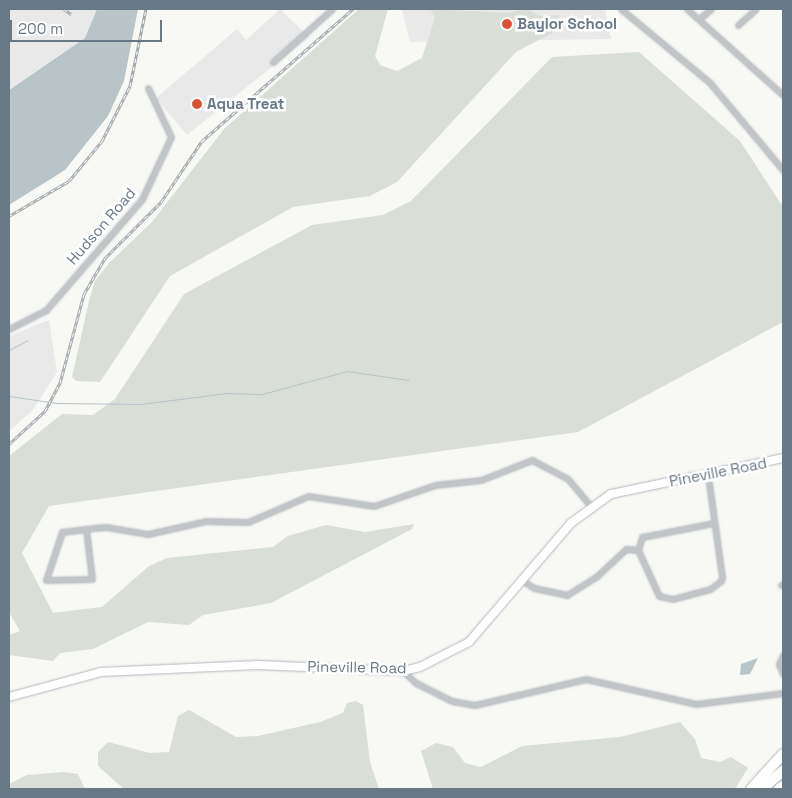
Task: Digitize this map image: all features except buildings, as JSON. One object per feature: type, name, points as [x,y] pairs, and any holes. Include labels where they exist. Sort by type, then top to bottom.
[{"type":"highway","points":[[751,789],[783,754]]},
{"type":"highway","points":[[762,789],[783,771]]},
{"type":"highway","points":[[779,789],[783,786]]},
{"type":"main road","name":"Pineville Road","points":[[9,698],[101,672],[257,664],[403,671],[448,656],[469,642],[591,506],[622,490],[708,476],[783,458]]},
{"type":"street","points":[[273,62],[332,9]]},
{"type":"street","points":[[621,9],[710,83],[783,170]]},
{"type":"street","points":[[687,9],[783,95]]},
{"type":"street","points":[[699,19],[711,9]]},
{"type":"street","points":[[738,25],[756,9]]},
{"type":"street","name":"Hudson Road","points":[[9,328],[46,310],[142,199],[171,137],[148,88]]},
{"type":"street","points":[[86,529],[92,579],[46,580],[62,532],[86,529],[106,527],[148,534],[206,521],[248,522],[308,496],[374,506],[435,485],[481,480],[532,460],[568,479],[591,506]]},
{"type":"street","points":[[638,550],[659,596],[673,599],[710,589],[722,577],[708,476]]},
{"type":"street","points":[[638,550],[646,534],[714,523]]},
{"type":"street","points":[[523,581],[534,588],[566,595],[597,576],[626,549],[638,550]]},
{"type":"street","points":[[783,655],[780,664],[783,674]]},
{"type":"street","points":[[403,671],[416,683],[452,701],[475,705],[586,679],[696,704],[783,693]]},
{"type":"shaded area","points":[[9,9],[97,9],[85,38],[9,89]]},
{"type":"shaded area","points":[[97,9],[138,9],[124,81],[108,116],[65,170],[9,205],[9,90],[85,38]]},
{"type":"shaded area","points":[[280,9],[309,37],[187,135],[156,98],[237,29],[246,40]]},
{"type":"shaded area","points":[[359,9],[388,9],[375,56],[380,65],[397,71],[422,58],[435,18],[430,9],[507,13],[528,9],[539,16],[558,15],[562,23],[554,32],[516,52],[397,182],[370,196],[293,207],[170,276],[100,382],[76,381],[72,377],[95,281],[110,262],[152,222],[224,129]]},
{"type":"shaded area","name":"Baylor School","points":[[402,9],[605,9],[611,39],[410,42]]},
{"type":"shaded area","points":[[639,52],[740,141],[783,207],[783,322],[578,432],[49,506],[22,553],[53,613],[102,607],[149,566],[167,558],[273,547],[288,536],[326,525],[365,532],[414,524],[412,529],[271,603],[203,615],[189,625],[148,622],[93,649],[60,653],[53,661],[9,655],[9,635],[20,631],[9,612],[9,456],[62,414],[93,415],[115,399],[184,294],[312,225],[383,215],[411,201],[552,57]]},
{"type":"shaded area","points":[[49,320],[57,372],[33,410],[9,431],[9,336]]},
{"type":"shaded area","points":[[758,658],[750,674],[740,675],[741,664]]},
{"type":"shaded area","points":[[356,701],[363,705],[370,762],[379,789],[124,789],[98,766],[98,752],[108,742],[150,753],[169,752],[178,716],[189,710],[236,737],[258,736],[320,722],[343,713],[347,703]]},
{"type":"shaded area","points":[[680,722],[695,739],[701,758],[720,762],[731,757],[748,768],[735,789],[433,789],[421,751],[436,743],[453,747],[465,763],[481,767],[522,746],[620,737]]},
{"type":"shaded area","points":[[64,772],[78,774],[85,789],[9,789],[9,784],[27,775]]},
{"type":"waterway","points":[[9,350],[28,340]]},
{"type":"waterway","points":[[9,396],[56,403],[140,404],[227,393],[262,394],[347,371],[408,380]]},
{"type":"railway","points":[[64,9],[71,14]]},
{"type":"railway","points":[[9,216],[69,181],[102,141],[130,86],[146,9]]},
{"type":"railway","points":[[9,444],[45,411],[60,383],[84,294],[105,258],[161,202],[202,141],[353,9]]},
{"type":"place","name":"Baylor School","points":[[507,24]]},
{"type":"place","name":"Aqua Treat","points":[[197,104]]}]
